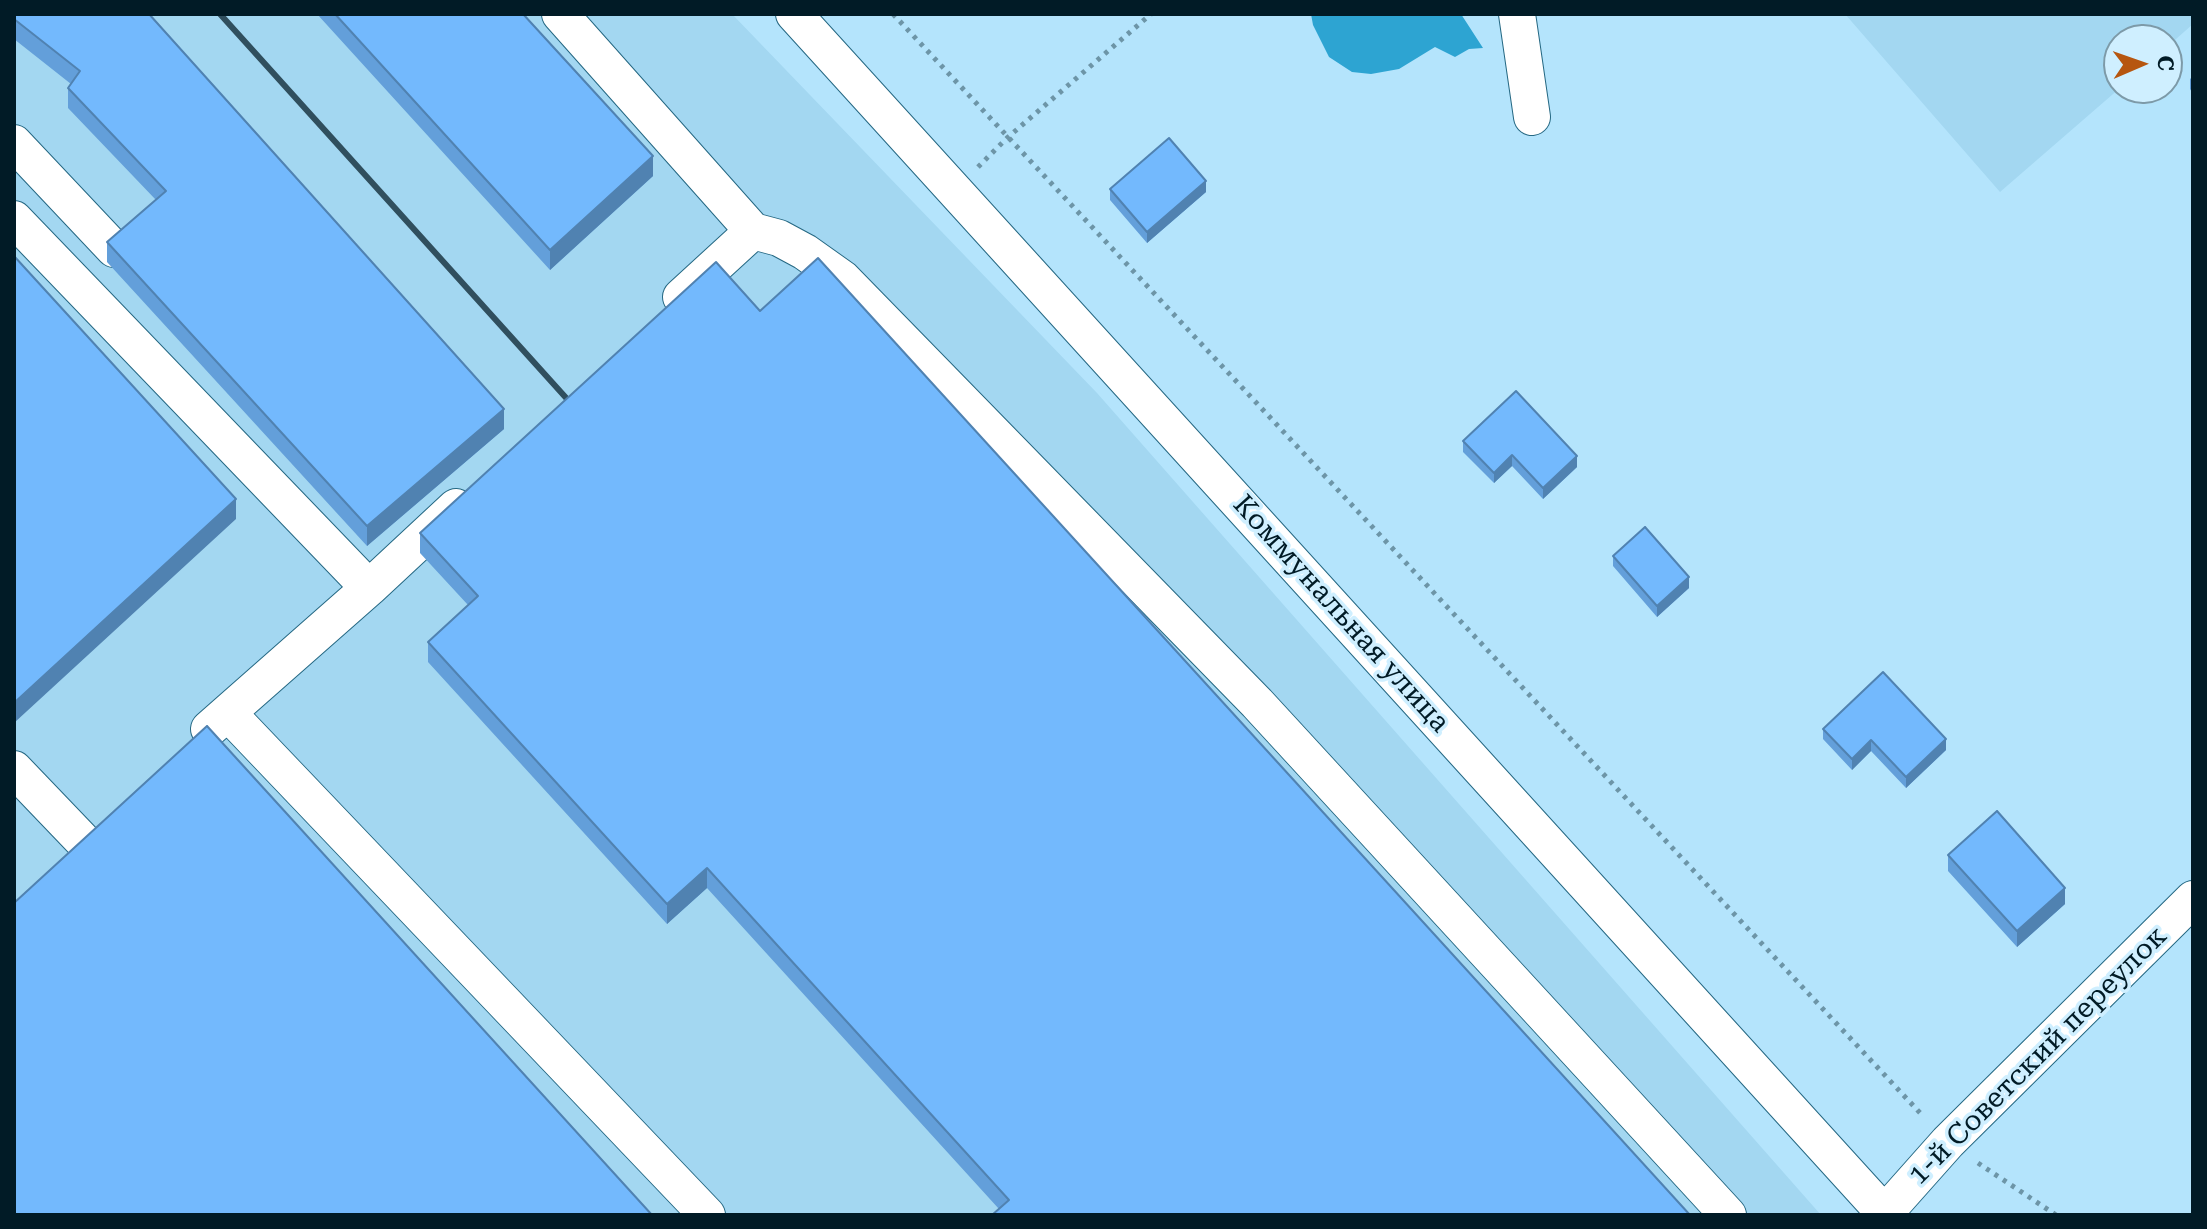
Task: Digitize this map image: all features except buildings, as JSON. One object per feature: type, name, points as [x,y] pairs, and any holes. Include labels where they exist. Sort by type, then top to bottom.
[{"type":"street","points":[[560,14],[753,231],[779,238],[843,279],[1257,703],[1728,1215]]},
{"type":"street","name":"Коммунальная улица","points":[[794,14],[1885,1214]]},
{"type":"street","points":[[1517,14],[1532,117]]},
{"type":"street","points":[[14,143],[114,249]]},
{"type":"street","points":[[14,219],[369,588]]},
{"type":"street","points":[[662,314],[753,231]]},
{"type":"street","points":[[183,752],[478,487]]},
{"type":"street","points":[[228,713],[707,1215]]},
{"type":"street","points":[[14,769],[82,841]]},
{"type":"street","name":"1-й Советский переулок","points":[[1885,1214],[1948,1142],[2193,899]]},
{"type":"path","points":[[893,14],[1948,1142],[2056,1215]]},
{"type":"path","points":[[956,189],[1007,138],[1151,14]]},
{"type":"shaded area","points":[[14,14],[732,14],[1097,393],[1821,1215],[14,1215]]},
{"type":"shaded area","points":[[1845,14],[2193,14],[2193,24],[2183,33],[2183,24],[2103,24],[2103,103],[2000,192]]},
{"type":"water","points":[[1311,14],[1461,14],[1483,48],[1469,49],[1455,57],[1435,47],[1399,69],[1371,74],[1352,72],[1329,57],[1313,25]]},
{"type":"railway","points":[[220,14],[577,410]]}]
